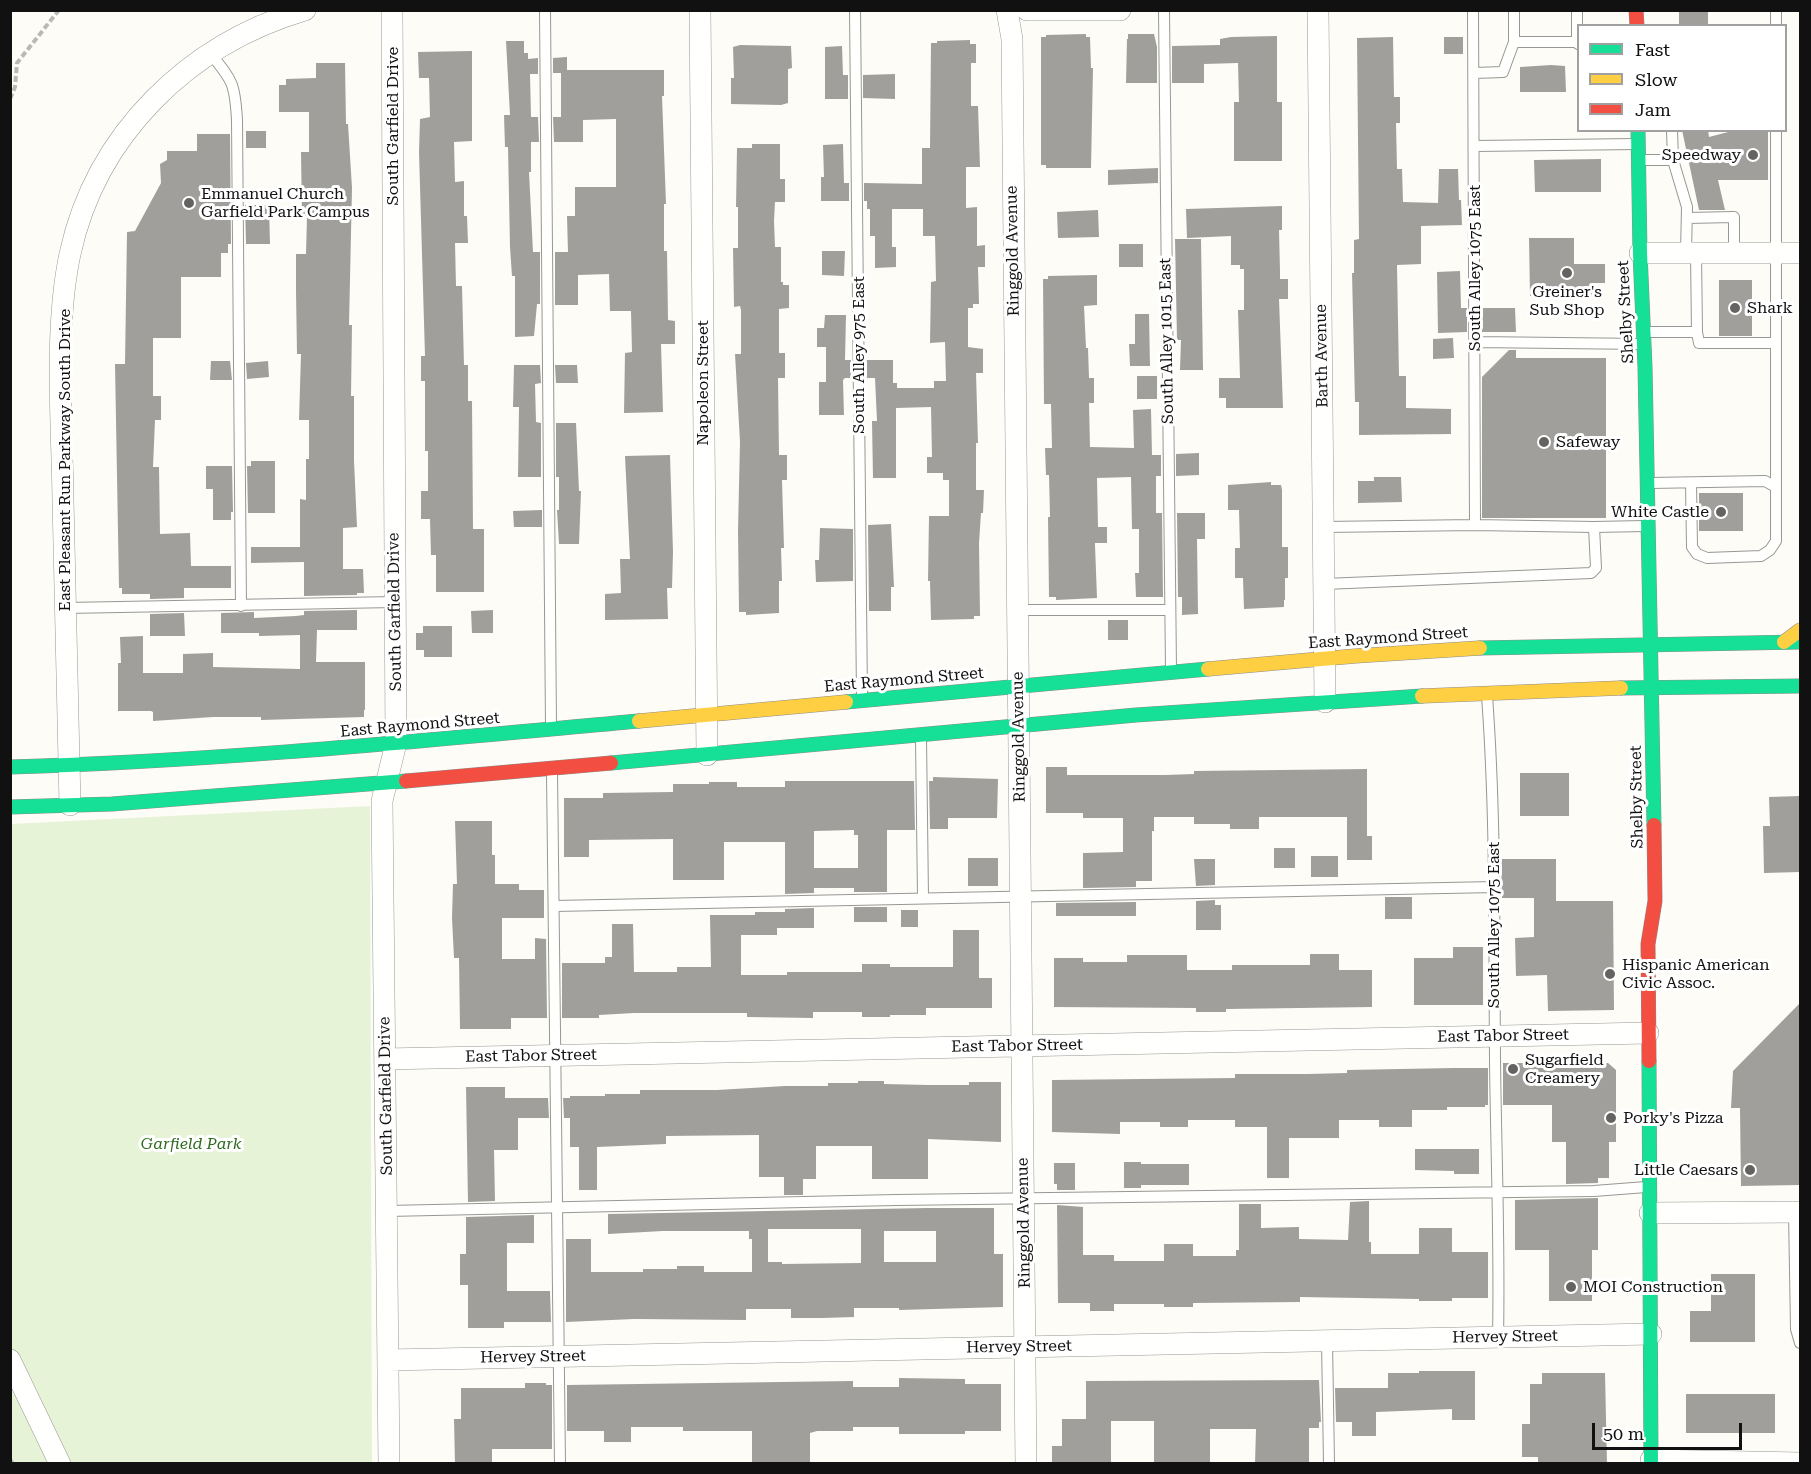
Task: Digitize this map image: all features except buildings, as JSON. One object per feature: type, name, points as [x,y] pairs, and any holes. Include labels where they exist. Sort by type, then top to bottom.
[{"type":"main road","name":"Shelby Street","points":[[1638,137],[1655,901],[1648,944],[1651,1462]]},
{"type":"main road","points":[[1784,642],[1800,630]]},
{"type":"main road","name":"East Raymond Street","points":[[10,767],[246,757],[1171,672],[1495,647],[1800,642]]},
{"type":"main road","points":[[10,807],[309,790],[1136,714],[1487,693],[1609,688],[1800,686]]},
{"type":"street","name":"East Pleasant Run Parkway South Drive","points":[[70,805],[62,334],[68,269],[73,243],[86,202],[97,178],[119,143],[153,100],[210,52],[256,27],[305,10]]},
{"type":"street","name":"South Garfield Drive","points":[[389,1464],[382,801],[396,744],[392,10]]},
{"type":"street","name":"Napoleon Street","points":[[700,10],[707,755]]},
{"type":"street","name":"Ringgold Avenue","points":[[1007,10],[1012,39],[1026,1464]]},
{"type":"street","points":[[1027,10],[1120,10]]},
{"type":"street","name":"Barth Avenue","points":[[1318,10],[1325,702]]},
{"type":"street","points":[[1640,253],[1800,253]]},
{"type":"street","name":"East Tabor Street","points":[[385,1059],[1648,1033]]},
{"type":"street","points":[[1650,1213],[1797,1212]]},
{"type":"street","name":"Hervey Street","points":[[388,1360],[1651,1334]]},
{"type":"street","points":[[10,1360],[60,1464]]},
{"type":"street","points":[[1651,1462],[1800,1463]]},
{"type":"lane","points":[[545,10],[551,729]]},
{"type":"lane","name":"South Alley 975 East","points":[[855,10],[862,700]]},
{"type":"lane","name":"South Alley 1015 East","points":[[1164,10],[1171,672]]},
{"type":"lane","name":"South Alley 1075 East","points":[[1473,10],[1475,525]]},
{"type":"lane","points":[[1474,73],[1503,72],[1514,42],[1514,10]]},
{"type":"lane","points":[[1576,10],[1577,26]]},
{"type":"lane","points":[[1514,42],[1577,43]]},
{"type":"lane","points":[[210,52],[232,82],[236,94],[241,606]]},
{"type":"lane","points":[[1672,132],[1673,160],[1686,207],[1699,343],[1776,343]]},
{"type":"lane","points":[[1691,483],[1692,547],[1696,554],[1707,558],[1761,556],[1770,550],[1776,541],[1776,132]]},
{"type":"lane","points":[[1475,146],[1638,137]]},
{"type":"lane","points":[[1638,160],[1673,160]]},
{"type":"lane","points":[[1686,218],[1734,217],[1734,253]]},
{"type":"lane","points":[[1476,342],[1644,338],[1697,332]]},
{"type":"lane","points":[[1646,483],[1766,481],[1776,487]]},
{"type":"lane","points":[[1323,527],[1647,526]]},
{"type":"lane","points":[[1324,584],[1591,573],[1596,568],[1594,527]]},
{"type":"lane","points":[[65,608],[395,602]]},
{"type":"lane","points":[[1017,610],[1170,610]]},
{"type":"lane","name":"South Alley 1075 East","points":[[1487,693],[1492,766],[1495,887],[1497,1191],[1500,1266],[1498,1337]]},
{"type":"lane","points":[[921,735],[923,898]]},
{"type":"lane","points":[[552,768],[560,1464]]},
{"type":"lane","points":[[554,906],[1495,887]]},
{"type":"lane","points":[[387,1211],[1594,1191],[1650,1187]]},
{"type":"lane","points":[[1797,1212],[1796,1329],[1800,1343]]},
{"type":"lane","points":[[1327,1341],[1329,1464]]},
{"type":"lane","points":[[1800,1450],[1800,1463]]},
{"type":"path","points":[[10,99],[15,87],[17,63],[59,10]]},
{"type":"path","points":[[10,1459],[13,1464]]},
{"type":"green space","name":"Garfield Park","points":[[370,806],[372,1463],[11,1464],[11,824]]},
{"type":"traffic: fast","points":[[1638,132],[1654,825]]},
{"type":"traffic: fast","points":[[1480,648],[1800,642]]},
{"type":"traffic: fast","points":[[846,702],[1208,669]]},
{"type":"traffic: fast","points":[[1621,688],[1800,686]]},
{"type":"traffic: fast","points":[[611,763],[1136,715],[1422,696]]},
{"type":"traffic: fast","points":[[10,767],[246,755],[639,721]]},
{"type":"traffic: fast","points":[[10,807],[112,804],[406,781]]},
{"type":"traffic: fast","points":[[1649,1061],[1651,1464]]},
{"type":"traffic: slow","points":[[1784,642],[1800,630]]},
{"type":"traffic: slow","points":[[1208,669],[1480,648]]},
{"type":"traffic: slow","points":[[1422,696],[1621,688]]},
{"type":"traffic: slow","points":[[639,721],[846,702]]},
{"type":"traffic: jam","points":[[1636,10],[1637,24]]},
{"type":"traffic: jam","points":[[406,781],[611,763]]},
{"type":"traffic: jam","points":[[1649,1061],[1648,944],[1655,901],[1654,825]]},
{"type":"place","name":"Speedway","points":[[1753,155]]},
{"type":"place","name":"Emmanuel Church Garfield Park Campus","points":[[189,203]]},
{"type":"place","name":"Greiner's Sub Shop","points":[[1567,273]]},
{"type":"place","name":"Shark","points":[[1735,308]]},
{"type":"place","name":"Safeway","points":[[1544,442]]},
{"type":"place","name":"White Castle","points":[[1721,512]]},
{"type":"place","name":"Hispanic American Civic Assoc.","points":[[1610,974]]},
{"type":"place","name":"Sugarfield Creamery","points":[[1513,1069]]},
{"type":"place","name":"Porky's Pizza","points":[[1611,1118]]},
{"type":"place","name":"Little Caesars","points":[[1750,1170]]},
{"type":"place","name":"MOI Construction","points":[[1571,1287]]}]
